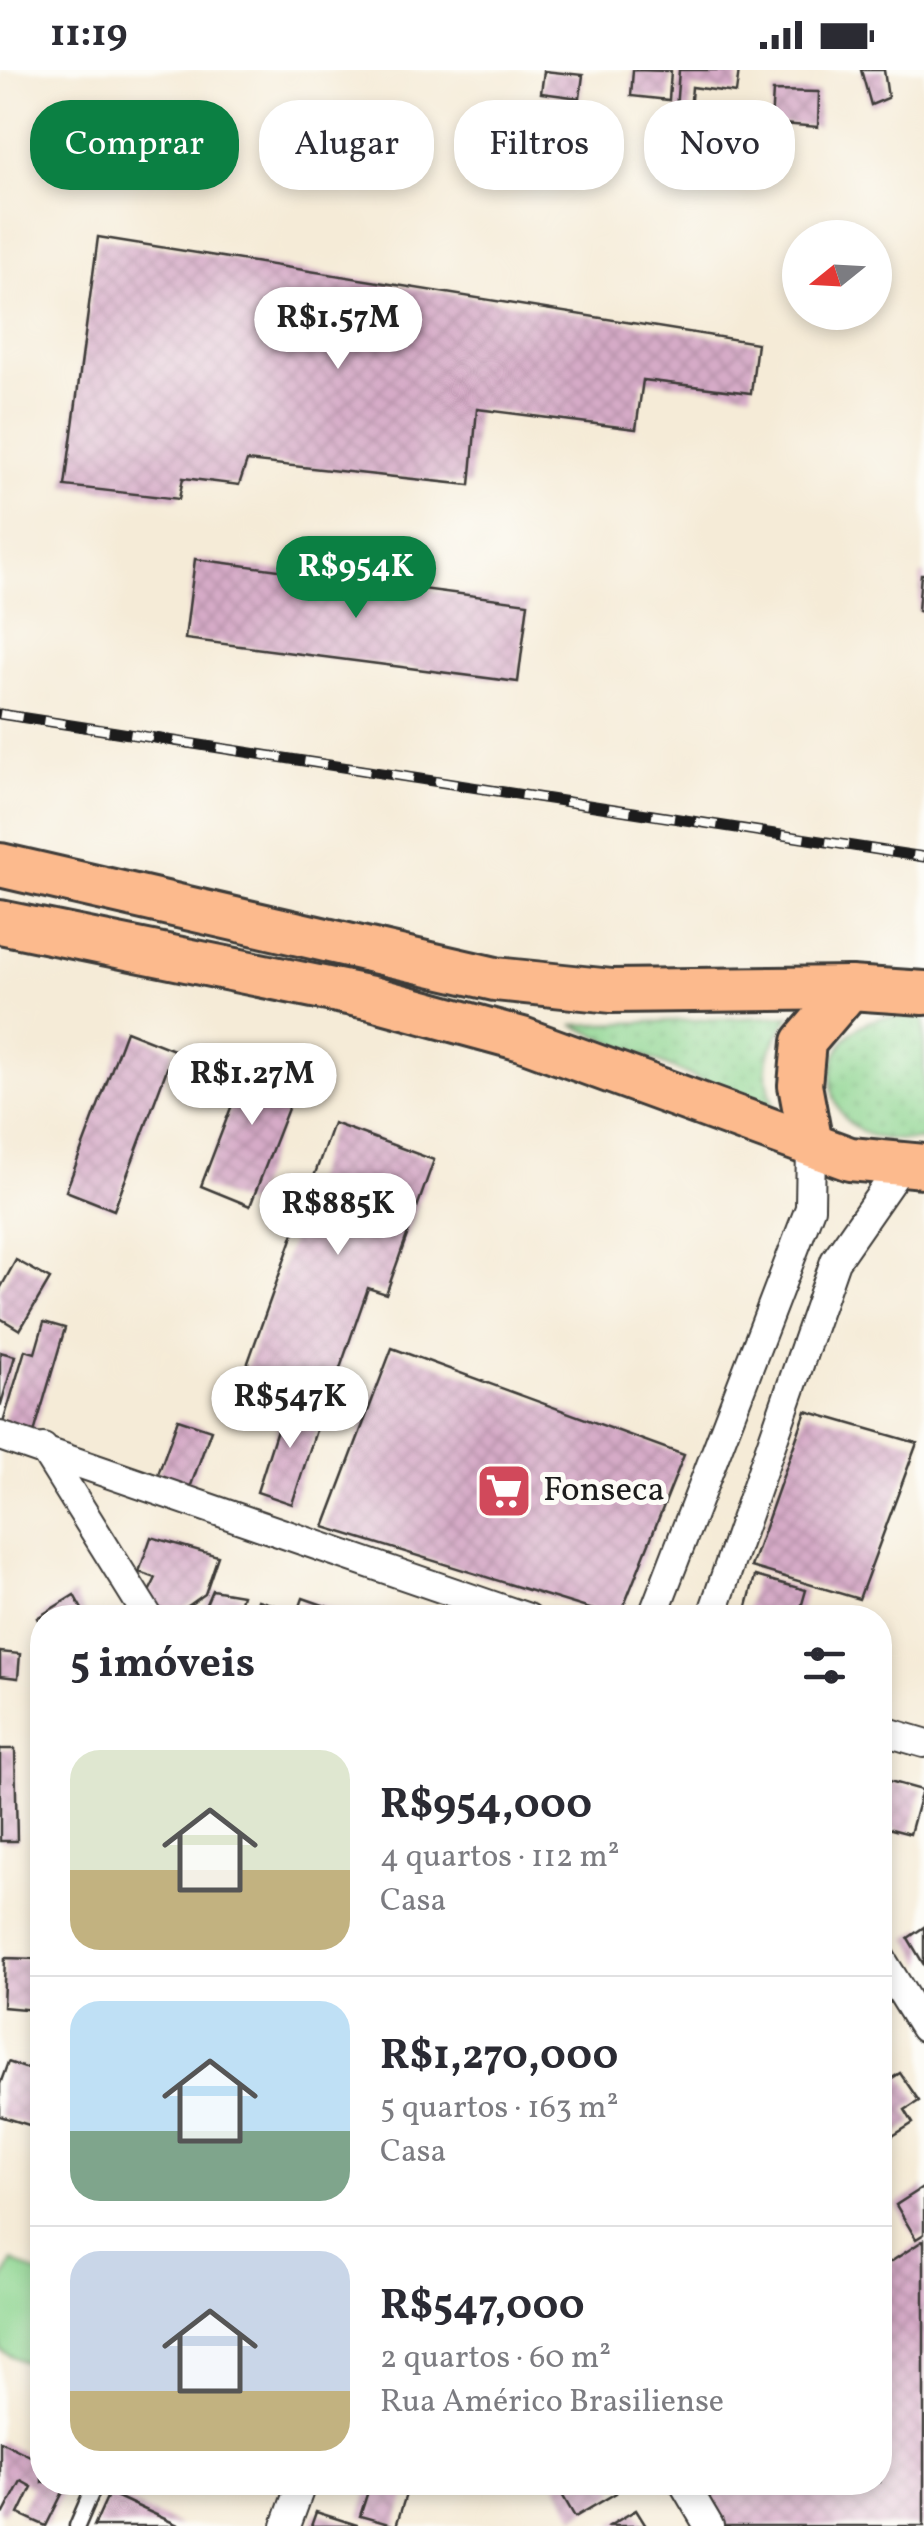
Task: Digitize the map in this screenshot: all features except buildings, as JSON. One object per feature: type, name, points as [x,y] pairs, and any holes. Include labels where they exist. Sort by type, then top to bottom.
[{"type":"main road","points":[[0,865],[495,979],[612,990],[850,988],[924,993]]},
{"type":"main road","points":[[0,922],[372,998],[522,1039],[850,1158],[913,1166]]},
{"type":"main road","points":[[811,1144],[800,1085],[804,1042],[850,988]]},
{"type":"street","points":[[657,1605],[732,1420],[810,1208],[811,1144]]},
{"type":"street","points":[[716,1605],[835,1261],[913,1166]]},
{"type":"street","points":[[732,1420],[774,1436]]},
{"type":"street","points":[[0,1436],[491,1605]]},
{"type":"street","points":[[43,1448],[141,1605]]},
{"type":"street","points":[[892,1734],[924,1743]]},
{"type":"street","points":[[892,1976],[924,2028]]},
{"type":"street","points":[[286,2526],[297,2495]]},
{"type":"street","points":[[691,2495],[709,2526]]},
{"type":"lane","points":[[78,2526],[91,2495]]},
{"type":"green space","points":[[790,1016],[774,1041],[768,1061],[775,1112],[573,1025]]},
{"type":"green space","points":[[924,1018],[924,1140],[885,1139],[863,1132],[847,1121],[837,1106],[832,1071],[837,1054],[859,1026],[877,1019]]},
{"type":"green space","points":[[13,2261],[30,2270],[30,2365],[0,2350],[0,2286]]},
{"type":"railway","points":[[0,714],[924,857]]},
{"type":"place","name":"Fonseca","points":[[504,1491]]}]
